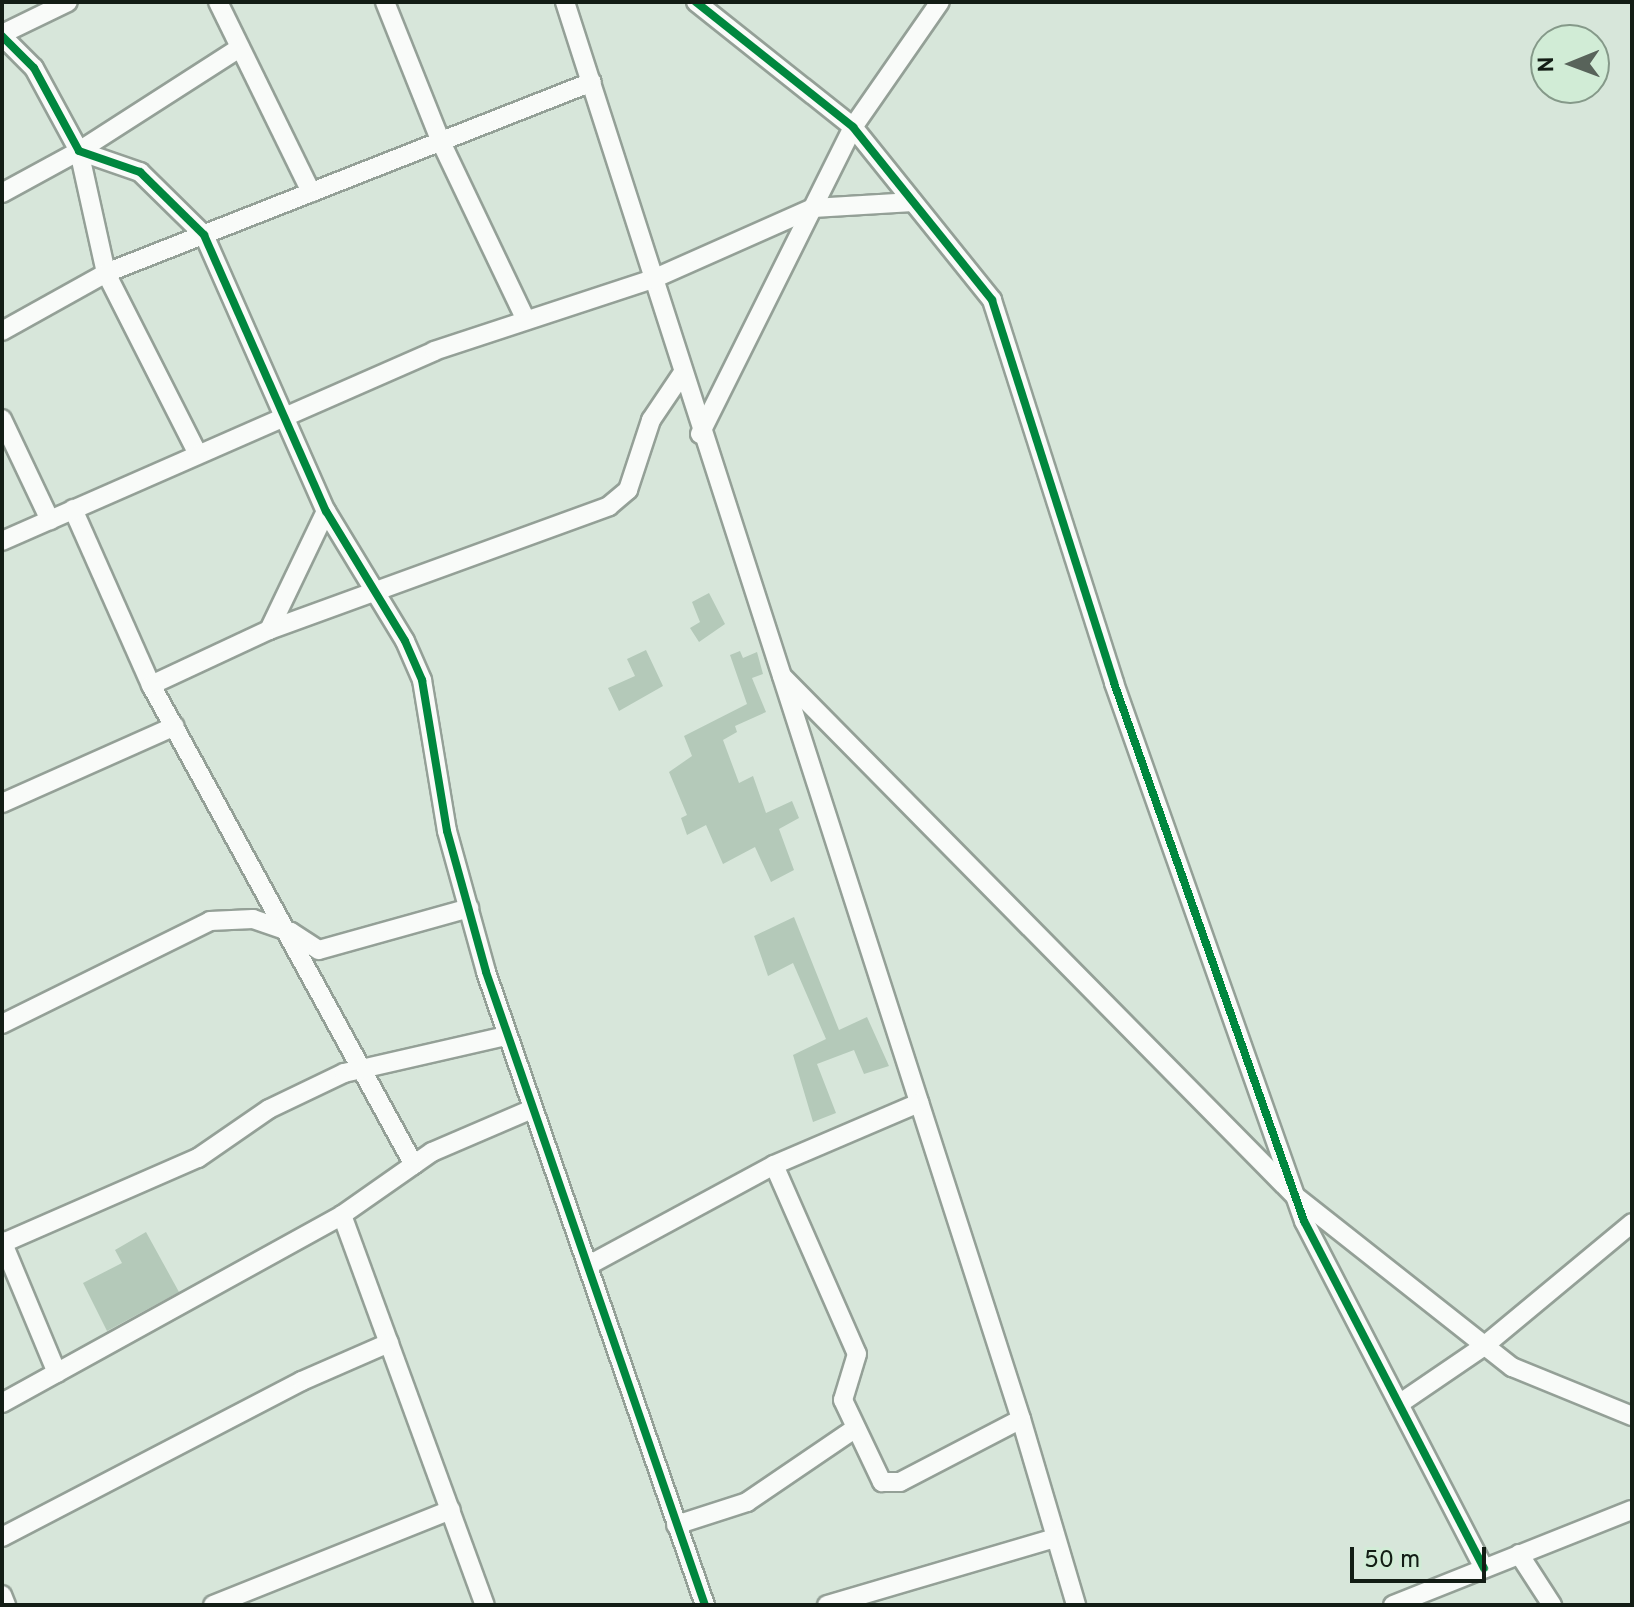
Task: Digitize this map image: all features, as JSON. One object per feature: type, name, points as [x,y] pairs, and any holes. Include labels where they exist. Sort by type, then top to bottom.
[{"type":"street","points":[[68,2],[2,35],[34,68],[79,151],[106,273],[197,452]]},
{"type":"street","points":[[218,2],[238,49],[311,192]]},
{"type":"street","points":[[385,2],[441,142],[526,320]]},
{"type":"street","points":[[565,2],[700,434],[1021,1419],[1076,1605]]},
{"type":"street","points":[[696,2],[853,127],[992,300],[1114,683],[1294,1195],[1484,1568]]},
{"type":"street","points":[[700,434],[853,127],[940,2]]},
{"type":"street","points":[[2,193],[79,151],[238,49]]},
{"type":"street","points":[[2,331],[106,273],[592,82]]},
{"type":"street","points":[[79,151],[140,172],[204,235],[286,414],[326,511],[371,591],[405,641],[422,680],[447,831],[506,1036],[530,1110],[589,1265],[705,1605]]},
{"type":"street","points":[[2,541],[197,452],[434,351],[653,279],[813,208],[913,202]]},
{"type":"street","points":[[151,685],[269,630],[609,506],[628,490],[651,420],[682,374]]},
{"type":"street","points":[[2,419],[50,520]]},
{"type":"street","points":[[73,509],[151,685],[291,932],[414,1165]]},
{"type":"street","points":[[269,630],[326,511]]},
{"type":"street","points":[[777,671],[1294,1195],[1512,1367],[1632,1416]]},
{"type":"street","points":[[2,803],[175,726]]},
{"type":"street","points":[[2,1024],[210,921],[253,919],[291,932],[319,950],[469,908]]},
{"type":"street","points":[[57,1373],[2,1242],[198,1158],[269,1109],[364,1067],[506,1036]]},
{"type":"street","points":[[589,1265],[774,1165],[919,1103]]},
{"type":"street","points":[[2,1403],[342,1215],[414,1165],[530,1110]]},
{"type":"street","points":[[774,1165],[857,1354],[843,1400],[853,1430],[882,1482],[900,1482],[1021,1419]]},
{"type":"street","points":[[342,1215],[485,1605]]},
{"type":"street","points":[[1399,1404],[1484,1346],[1632,1223]]},
{"type":"street","points":[[2,1537],[302,1381],[389,1343]]},
{"type":"street","points":[[676,1525],[747,1502],[853,1430]]},
{"type":"street","points":[[213,1605],[451,1510]]},
{"type":"street","points":[[1393,1605],[1632,1510]]},
{"type":"street","points":[[827,1605],[1055,1538]]},
{"type":"street","points":[[1519,1554],[1552,1605]]},
{"type":"street","points":[[2,1595],[6,1605]]},
{"type":"building","points":[[709,593],[725,624],[699,642],[690,628],[700,622],[692,602]]},
{"type":"building","points":[[646,650],[663,686],[619,711],[608,688],[635,676],[627,659]]},
{"type":"building","points":[[740,651],[743,658],[757,652],[763,674],[752,678],[766,712],[735,726],[737,732],[723,740],[739,783],[753,776],[766,813],[792,801],[799,818],[779,829],[794,870],[771,882],[755,847],[723,864],[706,825],[687,835],[681,818],[687,815],[669,772],[692,756],[684,736],[747,704],[730,655]]},
{"type":"building","points":[[794,917],[839,1030],[867,1017],[889,1066],[864,1074],[854,1050],[817,1064],[836,1113],[813,1122],[793,1055],[826,1039],[793,963],[768,976],[754,936]]},
{"type":"building","points":[[146,1232],[179,1292],[107,1331],[83,1283],[122,1263],[115,1250]]},
{"type":"cycle path","points":[[696,2],[853,127],[992,300],[1114,683],[1304,1221],[1484,1568]]},
{"type":"cycle path","points":[[2,36],[34,68],[79,151],[140,172],[204,235],[326,511],[405,641],[422,680],[447,831],[486,972],[705,1605]]}]
